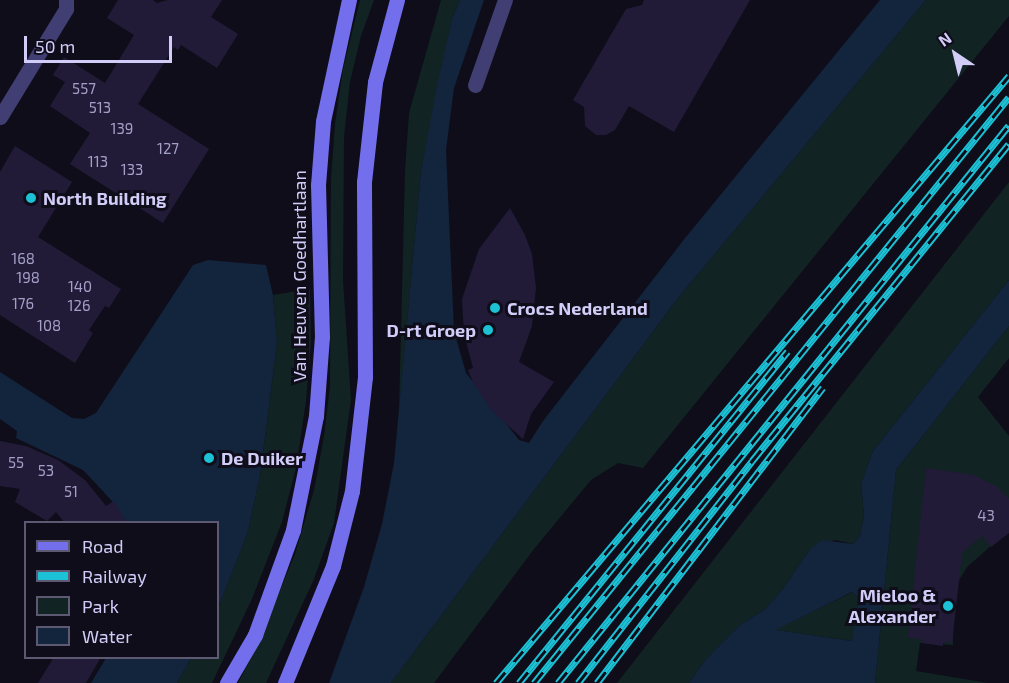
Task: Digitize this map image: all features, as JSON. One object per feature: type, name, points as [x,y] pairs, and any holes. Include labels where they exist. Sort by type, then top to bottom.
[{"type":"main road","name":"Van Heuven Goedhartlaan","points":[[227,683],[255,635],[292,530],[316,416],[322,337],[318,184],[323,121],[342,21],[349,0]]},
{"type":"main road","points":[[285,683],[333,566],[352,491],[365,377],[364,182],[375,82],[397,0]]},
{"type":"street","points":[[475,85],[505,0]]},
{"type":"street","points":[[0,117],[66,5]]},
{"type":"green space","points":[[360,0],[374,0],[361,36],[350,82],[344,137],[343,280],[351,400],[334,523],[314,579],[266,683],[238,683],[256,649],[295,554],[314,490],[324,436],[330,386],[331,179],[335,124],[343,69]]},
{"type":"green space","points":[[441,0],[460,0],[452,19],[421,171],[399,412],[405,170],[409,113]]},
{"type":"green space","points":[[926,0],[1009,0],[1009,16],[643,468],[618,463],[591,480],[534,549],[434,683],[391,683],[678,298]]},
{"type":"green space","points":[[1009,182],[1009,280],[873,451],[861,484],[864,515],[860,536],[853,544],[835,540],[810,549],[783,589],[764,610],[740,625],[706,659],[689,683],[617,683]]},
{"type":"green space","points":[[310,289],[311,342],[306,401],[296,468],[282,522],[252,599],[212,683],[177,683],[190,659],[219,659],[219,605],[247,535],[260,476],[277,342],[273,295]]},
{"type":"green space","points":[[1009,326],[1009,358],[978,397],[1009,436],[1009,530],[967,567],[958,582],[954,602],[953,645],[920,643],[916,671],[988,683],[875,683],[896,470]]},
{"type":"green space","points":[[853,592],[859,598],[853,641],[775,630]]},
{"type":"water","points":[[460,0],[484,0],[454,88],[446,150],[454,331],[466,373],[519,440],[529,443],[543,421],[686,237],[880,0],[926,0],[678,298],[391,683],[329,683],[364,587],[382,524],[394,463],[421,171],[452,19]]},
{"type":"water","points":[[208,260],[266,265],[273,295],[277,342],[260,476],[247,535],[219,605],[219,521],[119,521],[112,501],[83,470],[16,438],[17,431],[0,419],[0,372],[72,418],[84,419],[96,413],[193,265]]},
{"type":"water","points":[[1009,280],[1009,326],[896,470],[875,683],[689,683],[706,659],[740,625],[764,610],[783,589],[810,549],[822,540],[853,544],[860,536],[864,515],[861,484],[873,451]],"holes":[[[852,592],[859,598],[852,641],[776,630]]]},
{"type":"water","points":[[105,659],[190,659],[177,683],[91,683]]},
{"type":"building","points":[[118,0],[153,0],[157,3],[168,0],[222,0],[211,17],[238,34],[217,68],[181,45],[178,50],[174,47],[138,104],[209,149],[163,223],[70,164],[90,133],[50,106],[65,82],[53,75],[64,57],[105,83],[134,35],[107,18]]},
{"type":"building","points":[[644,0],[750,0],[674,132],[629,106],[615,130],[606,135],[596,135],[585,126],[584,107],[573,100],[626,9],[642,5]]},
{"type":"building","points":[[15,146],[72,182],[38,237],[121,289],[109,308],[105,306],[89,330],[93,333],[75,363],[0,315],[0,172]]},
{"type":"building","points":[[510,208],[525,235],[532,254],[536,288],[532,326],[519,362],[554,382],[531,414],[523,439],[491,410],[473,382],[468,370],[473,368],[464,334],[462,299],[479,249]]},
{"type":"building","points":[[0,441],[26,446],[58,460],[85,480],[106,506],[114,501],[125,521],[63,521],[56,512],[47,521],[15,502],[20,489],[0,486]]},
{"type":"building","points":[[926,468],[974,475],[997,487],[1009,499],[1009,533],[991,547],[982,536],[962,553],[952,643],[943,642],[943,646],[922,643],[922,639],[908,638]]},
{"type":"building","points":[[53,659],[100,659],[86,683],[38,683]]},
{"type":"railway","points":[[496,683],[1009,76]]},
{"type":"railway","points":[[534,683],[1009,97]]},
{"type":"railway","points":[[558,683],[1009,125]]},
{"type":"railway","points":[[578,683],[752,461],[1009,144]]},
{"type":"railway","points":[[519,683],[788,351]]},
{"type":"railway","points":[[597,683],[823,387]]},
{"type":"place","name":"North Building","points":[[31,198]]},
{"type":"place","name":"Crocs Nederland","points":[[495,308]]},
{"type":"place","name":"D-rt Groep","points":[[488,330]]},
{"type":"place","name":"De Duiker","points":[[209,458]]},
{"type":"place","name":"Mieloo & Alexander","points":[[948,606]]}]
